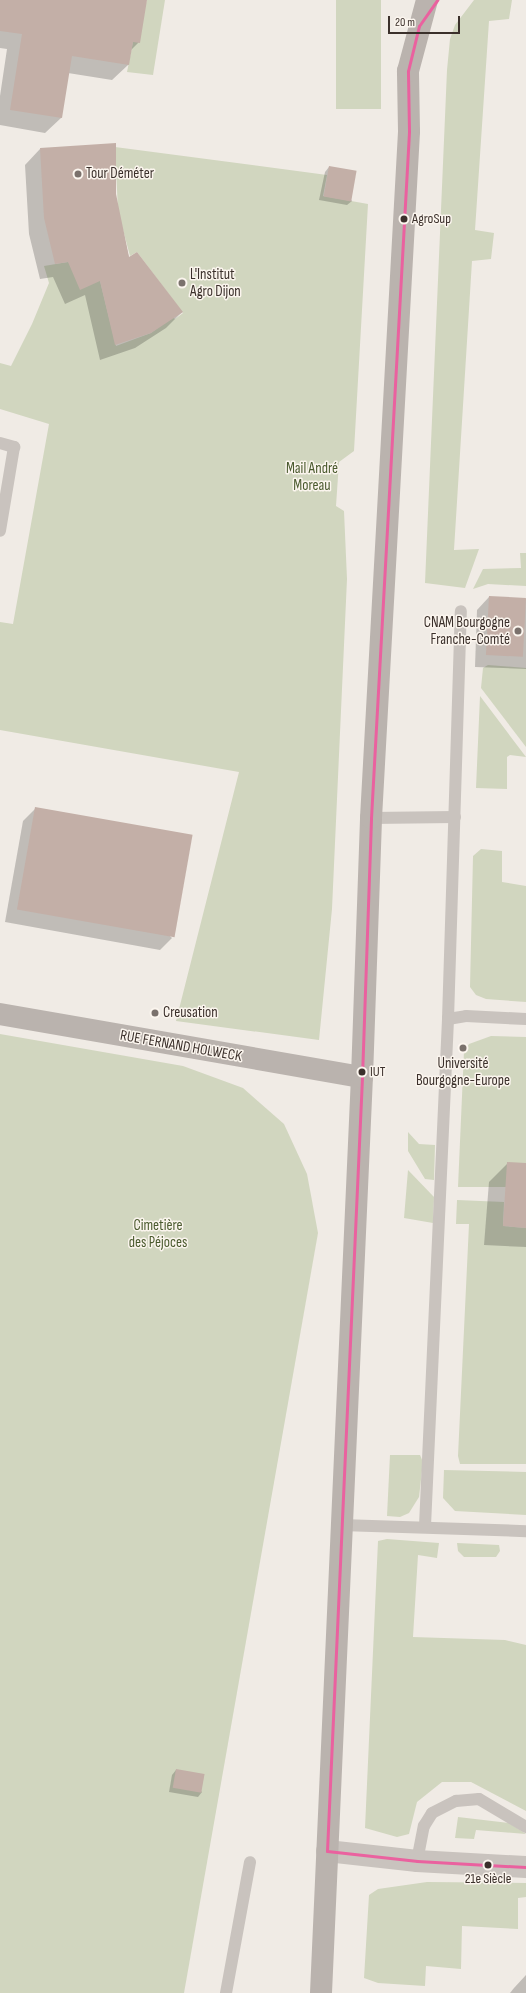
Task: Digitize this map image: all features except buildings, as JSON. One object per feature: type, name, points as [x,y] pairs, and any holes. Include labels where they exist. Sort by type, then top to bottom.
[{"type":"main road","points":[[321,1993],[362,1077],[371,818],[408,131],[408,71],[418,26],[426,0]]},
{"type":"main road","points":[[418,26],[437,0]]},
{"type":"main road","name":"RUE FERNAND HOLWECK","points":[[0,1014],[362,1077]]},
{"type":"street","points":[[327,1850],[417,1861],[526,1867]]},
{"type":"lane","points":[[0,443],[14,447],[0,531]]},
{"type":"lane","points":[[425,1526],[448,1019],[461,610]]},
{"type":"lane","points":[[371,818],[455,817]]},
{"type":"lane","points":[[448,1019],[466,1016],[526,1019]]},
{"type":"lane","points":[[341,1525],[425,1526],[526,1531]]},
{"type":"lane","points":[[417,1861],[424,1826],[432,1813],[456,1801],[479,1798],[526,1827]]},
{"type":"lane","points":[[226,1993],[250,1862]]},
{"type":"green space","points":[[147,0],[165,0],[153,75],[127,72],[133,42]]},
{"type":"green space","points":[[336,0],[381,0],[381,109],[336,109]]},
{"type":"green space","points":[[474,0],[512,0],[509,19],[489,21],[475,230],[494,233],[491,259],[472,261],[454,550],[479,549],[465,588],[425,583],[447,70],[450,39],[455,25]]},
{"type":"green space","name":"Mail André Moreau","points":[[115,147],[327,175],[323,196],[368,204],[354,451],[339,462],[336,506],[344,511],[347,579],[332,909],[319,1040],[176,1021],[239,772],[0,730],[0,622],[13,624],[49,424],[0,409],[0,363],[11,366],[32,324],[49,283],[44,266],[68,262],[100,281],[116,346],[151,333],[172,317],[175,319],[183,313],[137,252],[130,256],[118,211]]},
{"type":"green space","points":[[520,553],[526,553],[526,586],[488,584],[473,589],[483,569],[521,568]]},
{"type":"green space","points":[[488,665],[526,668],[526,747],[481,688],[483,668]]},
{"type":"green space","points":[[480,696],[526,757],[510,755],[507,757],[507,789],[476,788]]},
{"type":"green space","points":[[481,849],[502,851],[502,882],[526,886],[526,1002],[486,999],[476,995],[470,987],[473,856]]},
{"type":"green space","name":"Cimetière des Péjoces","points":[[0,1034],[183,1066],[243,1088],[284,1124],[307,1174],[318,1233],[184,1993],[0,1993]]},
{"type":"green space","points":[[491,1036],[526,1037],[526,1163],[506,1187],[458,1187],[464,1051],[469,1044]]},
{"type":"green space","points":[[408,1132],[419,1144],[435,1145],[434,1180],[425,1179],[408,1151]]},
{"type":"green space","points":[[408,1170],[434,1197],[433,1223],[404,1218]]},
{"type":"green space","points":[[457,1200],[504,1202],[503,1226],[526,1228],[526,1464],[460,1464],[458,1456],[469,1224],[456,1224]]},
{"type":"green space","points":[[390,1455],[420,1455],[423,1462],[419,1497],[409,1513],[400,1517],[387,1516]]},
{"type":"green space","points":[[444,1470],[526,1472],[526,1515],[455,1511],[443,1498]]},
{"type":"green space","points":[[387,1539],[439,1543],[437,1558],[418,1555],[413,1637],[505,1640],[526,1645],[526,1811],[471,1782],[442,1782],[417,1802],[409,1834],[397,1837],[365,1828],[378,1541]]},
{"type":"green space","points":[[457,1543],[499,1545],[500,1551],[496,1557],[464,1557],[458,1551]]},
{"type":"green space","points":[[458,1817],[509,1823],[526,1834],[476,1830],[474,1839],[455,1838]]},
{"type":"green space","points":[[427,1882],[526,1883],[526,1897],[518,1898],[518,1929],[462,1926],[461,1969],[426,1966],[425,1986],[378,1983],[364,1978],[369,1895],[378,1889]]},
{"type":"transit line","points":[[327,1851],[362,1077],[371,818],[409,131],[408,71],[419,26],[437,0]]},
{"type":"transit line","points":[[327,1851],[417,1861],[526,1867]]},
{"type":"place","name":"Tour Déméter","points":[[78,174]]},
{"type":"place","name":"AgroSup","points":[[404,219]]},
{"type":"place","name":"L'Institut Agro Dijon","points":[[182,283]]},
{"type":"place","name":"CNAM Bourgogne Franche-Comté","points":[[518,631]]},
{"type":"place","name":"Creusation","points":[[155,1013]]},
{"type":"place","name":"Université Bourgogne-Europe","points":[[463,1048]]},
{"type":"place","name":"IUT","points":[[362,1072]]},
{"type":"place","name":"21e Siècle","points":[[488,1865]]}]
